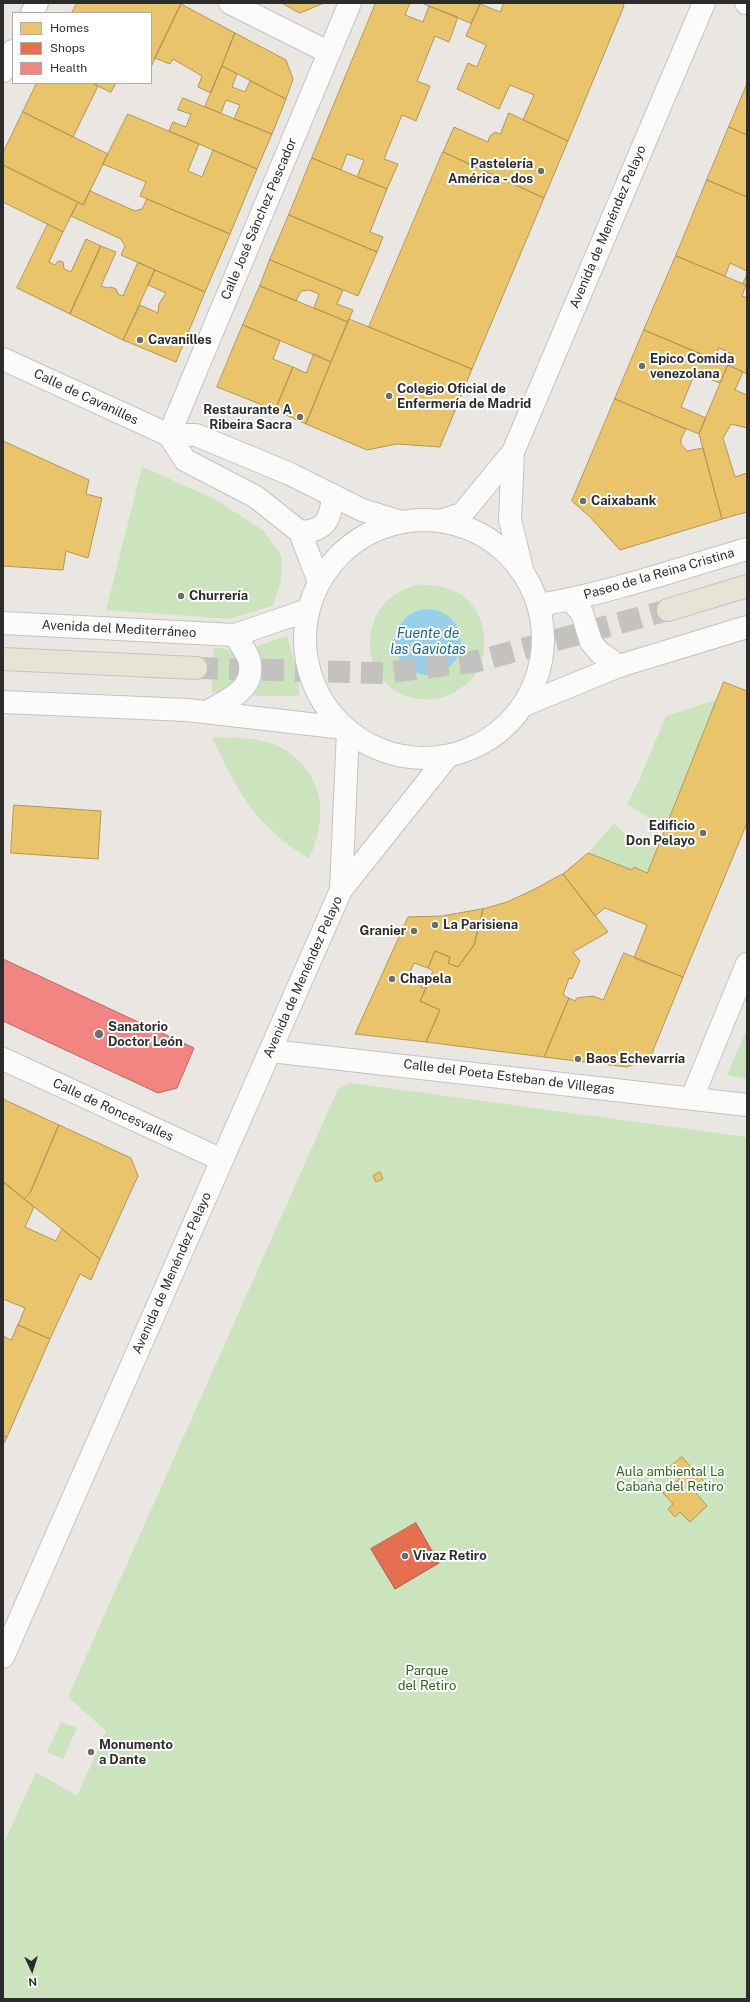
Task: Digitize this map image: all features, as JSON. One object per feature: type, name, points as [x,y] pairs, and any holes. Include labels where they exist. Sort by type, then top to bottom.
[{"type":"main road","points":[[32,12],[37,3]]},
{"type":"main road","points":[[230,3],[328,52]]},
{"type":"main road","name":"Calle José Sánchez Pescador","points":[[169,435],[328,52],[350,3]]},
{"type":"main road","name":"Avenida de Menéndez Pelayo","points":[[440,521],[462,514],[513,452],[704,3]]},
{"type":"main road","points":[[3,71],[12,53]]},
{"type":"main road","name":"Calle de Cavanilles","points":[[3,359],[169,435],[196,434],[279,470],[362,510],[400,522]]},
{"type":"main road","points":[[169,435],[185,460],[256,498],[300,532],[319,582]]},
{"type":"main road","name":"Avenida de Menéndez Pelayo","points":[[513,452],[510,520],[522,571]]},
{"type":"main road","points":[[300,532],[319,528],[326,522],[332,513],[333,495]]},
{"type":"main road","points":[[440,521],[472,530],[500,547],[522,571],[538,605],[543,639],[538,673],[524,704],[504,728],[478,745],[448,756],[420,758],[392,754],[367,744],[346,730],[323,703],[309,674],[304,642],[308,610],[319,582],[340,554],[368,534],[400,522],[440,521]]},
{"type":"main road","name":"Paseo de la Reina Cristina","points":[[538,605],[570,599],[632,583],[747,549]]},
{"type":"main road","points":[[668,610],[747,586]]},
{"type":"main road","name":"Paseo de la Reina Cristina","points":[[570,599],[582,613],[591,642],[599,652],[619,666]]},
{"type":"main road","name":"Avenida del Mediterráneo","points":[[3,623],[235,635],[308,610]]},
{"type":"main road","points":[[524,704],[619,666],[747,627]]},
{"type":"main road","points":[[207,712],[246,688],[251,673],[248,658],[235,635]]},
{"type":"main road","points":[[3,659],[196,668]]},
{"type":"main road","points":[[3,702],[207,712],[346,730]]},
{"type":"main road","name":"Avenida de Menéndez Pelayo","points":[[341,890],[346,730]]},
{"type":"main road","name":"Avenida de Menéndez Pelayo","points":[[3,1657],[341,890],[448,756]]},
{"type":"main road","points":[[692,1098],[747,964]]},
{"type":"main road","name":"Calle del Poeta Esteban de Villegas","points":[[271,1051],[692,1098],[747,1106]]},
{"type":"main road","name":"Calle de Roncesvalles","points":[[3,1059],[222,1160]]},
{"type":"green space","points":[[142,467],[213,498],[264,531],[282,557],[281,582],[272,606],[230,619],[106,610]]},
{"type":"green space","points":[[416,585],[443,587],[462,596],[471,603],[477,612],[484,633],[483,655],[480,666],[473,678],[455,692],[445,697],[424,699],[413,698],[402,694],[385,682],[378,673],[373,662],[370,639],[376,617],[389,599],[399,592]],"holes":[[[434,609],[453,620],[460,633],[419,610]]]},
{"type":"green space","points":[[287,636],[298,674],[299,696],[254,696],[260,684],[262,672],[260,660],[255,647]]},
{"type":"green space","points":[[213,648],[229,650],[238,659],[244,670],[225,692],[212,692]]},
{"type":"green space","points":[[718,699],[665,828],[627,804],[639,780],[666,716]]},
{"type":"green space","points":[[212,737],[246,738],[271,743],[290,753],[306,769],[313,780],[318,793],[320,806],[318,833],[309,859],[282,840],[257,816],[232,778]]},
{"type":"green space","points":[[614,823],[632,842],[657,848],[647,873],[634,867],[632,870],[588,853]]},
{"type":"green space","points":[[747,1029],[747,1079],[727,1075]]},
{"type":"green space","name":"Parque del Retiro","points":[[351,1083],[747,1137],[747,1999],[3,1999],[3,1845],[36,1772],[77,1796],[106,1731],[68,1697],[338,1089]]},
{"type":"green space","points":[[61,1722],[77,1728],[63,1759],[47,1752]]},
{"type":"water","name":"Fuente de las Gaviotas","points":[[422,609],[434,609],[441,611],[452,618],[459,629],[461,642],[459,655],[452,666],[441,673],[434,675],[422,675],[415,673],[404,666],[397,655],[395,648],[395,636],[397,629],[404,618],[415,611]]},
{"type":"building: Homes","points":[[77,3],[181,4],[152,65],[152,12],[72,12]]},
{"type":"building: Homes","points":[[282,3],[324,3],[300,13]]},
{"type":"building: Homes","points":[[376,3],[410,3],[405,15],[423,22],[429,6],[458,17],[449,42],[435,36],[417,81],[430,86],[416,121],[402,115],[384,159],[398,164],[387,189],[357,177],[364,160],[347,154],[341,170],[312,158]]},
{"type":"building: Homes","points":[[422,3],[477,3],[480,4],[471,23]]},
{"type":"building: Homes","points":[[504,3],[623,3],[624,6],[568,141],[523,120],[534,95],[510,85],[499,109],[457,89],[468,63],[477,67],[486,45],[466,36],[480,4],[500,12]]},
{"type":"building: Homes","points":[[181,4],[235,33],[211,93],[198,87],[202,76],[173,59],[170,64],[155,58]]},
{"type":"building: Homes","points":[[235,33],[286,60],[293,79],[286,99],[222,66]]},
{"type":"building: Homes","points":[[222,66],[237,74],[232,87],[245,92],[250,81],[286,99],[272,134],[234,119],[240,105],[226,100],[221,113],[205,107]]},
{"type":"building: Homes","points":[[37,84],[94,84],[98,86],[73,137],[23,112]]},
{"type":"building: Homes","points":[[94,84],[115,84],[111,92]]},
{"type":"building: Homes","points":[[747,84],[747,135],[729,127]]},
{"type":"building: Homes","points":[[183,98],[272,134],[257,169],[169,131],[173,122],[186,127],[191,114],[178,110]]},
{"type":"building: Homes","points":[[23,112],[108,154],[83,205],[3,165],[3,153]]},
{"type":"building: Homes","points":[[509,113],[568,141],[544,198],[443,152],[454,127],[488,142],[490,136],[495,132],[500,134]]},
{"type":"building: Homes","points":[[128,114],[199,144],[188,171],[202,177],[213,150],[257,169],[230,234],[140,196],[146,182],[103,164]]},
{"type":"building: Homes","points":[[729,127],[747,135],[747,197],[707,180]]},
{"type":"building: Homes","points":[[443,152],[544,198],[472,369],[369,327]]},
{"type":"building: Homes","points":[[312,158],[387,189],[370,232],[383,237],[377,252],[289,215]]},
{"type":"building: Homes","points":[[3,165],[78,202],[63,232],[3,202]]},
{"type":"building: Homes","points":[[707,180],[747,197],[747,271],[730,263],[725,276],[676,256]]},
{"type":"building: Homes","points":[[90,191],[135,211],[142,209],[147,199],[230,234],[205,292],[121,255],[125,246],[121,239],[71,216],[78,202],[83,205]]},
{"type":"building: Homes","points":[[289,215],[377,252],[358,296],[270,260]]},
{"type":"building: Homes","points":[[48,224],[63,232],[49,262],[55,265],[58,261],[63,262],[64,269],[71,272],[86,239],[101,246],[70,314],[17,288]]},
{"type":"building: Homes","points":[[101,246],[116,252],[101,286],[116,289],[118,294],[123,296],[138,262],[155,270],[123,340],[70,314]]},
{"type":"building: Homes","points":[[676,256],[746,285],[742,296],[747,298],[747,374],[728,365],[732,354],[719,348],[714,360],[644,330]]},
{"type":"building: Homes","points":[[270,260],[343,290],[337,304],[353,310],[348,322],[314,308],[319,294],[309,290],[301,291],[296,301],[260,286]]},
{"type":"building: Homes","points":[[155,270],[205,292],[176,362],[123,340],[140,305],[158,313],[159,304],[166,293],[148,285]]},
{"type":"building: Homes","points":[[747,275],[747,285],[743,284]]},
{"type":"building: Homes","points":[[260,286],[348,322],[331,362],[243,325]]},
{"type":"building: Homes","name":"Colegio Oficial de Enfermería de Madrid","points":[[349,319],[472,369],[440,447],[397,444],[367,450],[306,424]]},
{"type":"building: Homes","points":[[243,325],[280,341],[273,359],[293,367],[275,410],[217,387]]},
{"type":"building: Homes","points":[[644,330],[728,365],[720,383],[695,373],[681,407],[706,418],[699,434],[615,399]]},
{"type":"building: Homes","points":[[314,354],[331,362],[306,424],[275,410],[293,367],[306,373]]},
{"type":"building: Homes","points":[[728,365],[743,372],[735,390],[747,395],[747,428],[731,424],[723,438],[735,477],[747,473],[747,512],[722,519],[699,434]]},
{"type":"building: Homes","points":[[615,399],[686,429],[681,439],[681,444],[687,451],[703,448],[722,519],[620,550],[590,517],[572,501]]},
{"type":"building: Homes","points":[[3,441],[89,480],[86,494],[102,498],[88,558],[66,551],[63,570],[3,566]]},
{"type":"building: Homes","name":"Edificio Don Pelayo","points":[[724,682],[747,691],[747,823],[683,977],[634,958],[647,925],[605,908],[595,916],[563,874],[588,853],[632,870],[634,867],[647,873]]},
{"type":"building: Homes","points":[[14,805],[101,811],[98,859],[11,853]]},
{"type":"building: Homes","points":[[563,874],[608,932],[573,952],[580,961],[572,979],[569,978],[563,995],[569,998],[544,1057],[426,1042],[440,1010],[420,1001],[433,971],[428,968],[435,951],[450,957],[448,963],[458,967],[474,945],[483,909],[507,902]]},
{"type":"building: Homes","points":[[483,909],[474,945],[458,967],[448,963],[450,957],[435,951],[428,968],[414,963],[407,979],[422,986],[421,988],[427,987],[420,1001],[440,1010],[426,1042],[355,1034],[408,917],[442,916]]},
{"type":"building: Homes","points":[[624,953],[683,977],[650,1058],[627,1067],[544,1057],[569,998],[575,1001],[577,998],[593,996],[603,1000]]},
{"type":"building: Homes","points":[[3,1099],[59,1125],[30,1193],[24,1199],[3,1182]]},
{"type":"building: Homes","points":[[59,1125],[131,1158],[138,1176],[100,1259],[24,1199],[30,1193]]},
{"type":"building: Homes","points":[[380,1172],[383,1179],[376,1182],[373,1176]]},
{"type":"building: Homes","points":[[5,1183],[34,1207],[25,1227],[56,1241],[62,1229],[100,1259],[91,1280],[80,1274],[50,1339],[18,1325],[25,1308],[3,1299],[3,1188]]},
{"type":"building: Homes","points":[[18,1325],[50,1339],[7,1437],[3,1436],[3,1336],[11,1340]]},
{"type":"building: Homes","points":[[3,1436],[7,1437],[3,1445]]},
{"type":"building: Homes","name":"Aula ambiental La Cabaña del Retiro","points":[[682,1457],[705,1482],[695,1492],[707,1506],[690,1522],[680,1512],[675,1517],[668,1509],[673,1504],[663,1493],[680,1478],[670,1467]]},
{"type":"building: Shops","name":"Vivaz Retiro","points":[[416,1523],[439,1563],[395,1589],[371,1549]]},
{"type":"building: Health","name":"Sanatorio Doctor León","points":[[3,959],[194,1048],[177,1088],[158,1093],[3,1021]]},
{"type":"tunnel","points":[[196,668],[383,673],[478,661],[668,610]]},
{"type":"place","name":"Pastelería América - dos","points":[[541,171]]},
{"type":"place","name":"Cavanilles","points":[[140,340]]},
{"type":"place","name":"Epico Comida venezolana","points":[[642,366]]},
{"type":"place","name":"Colegio Oficial de Enfermería de Madrid","points":[[389,396]]},
{"type":"place","name":"Restaurante A Ribeira Sacra","points":[[300,417]]},
{"type":"place","name":"Caixabank","points":[[583,501]]},
{"type":"place","name":"Churrería","points":[[181,596]]},
{"type":"place","name":"Edificio Don Pelayo","points":[[703,833]]},
{"type":"place","name":"La Parisiena","points":[[435,925]]},
{"type":"place","name":"Granier","points":[[414,931]]},
{"type":"place","name":"Chapela","points":[[392,979]]},
{"type":"place","name":"Sanatorio Doctor León","points":[[99,1034]]},
{"type":"place","name":"Baos Echevarría","points":[[578,1059]]},
{"type":"place","name":"Vivaz Retiro","points":[[405,1556]]},
{"type":"place","name":"Monumento a Dante","points":[[91,1752]]}]
